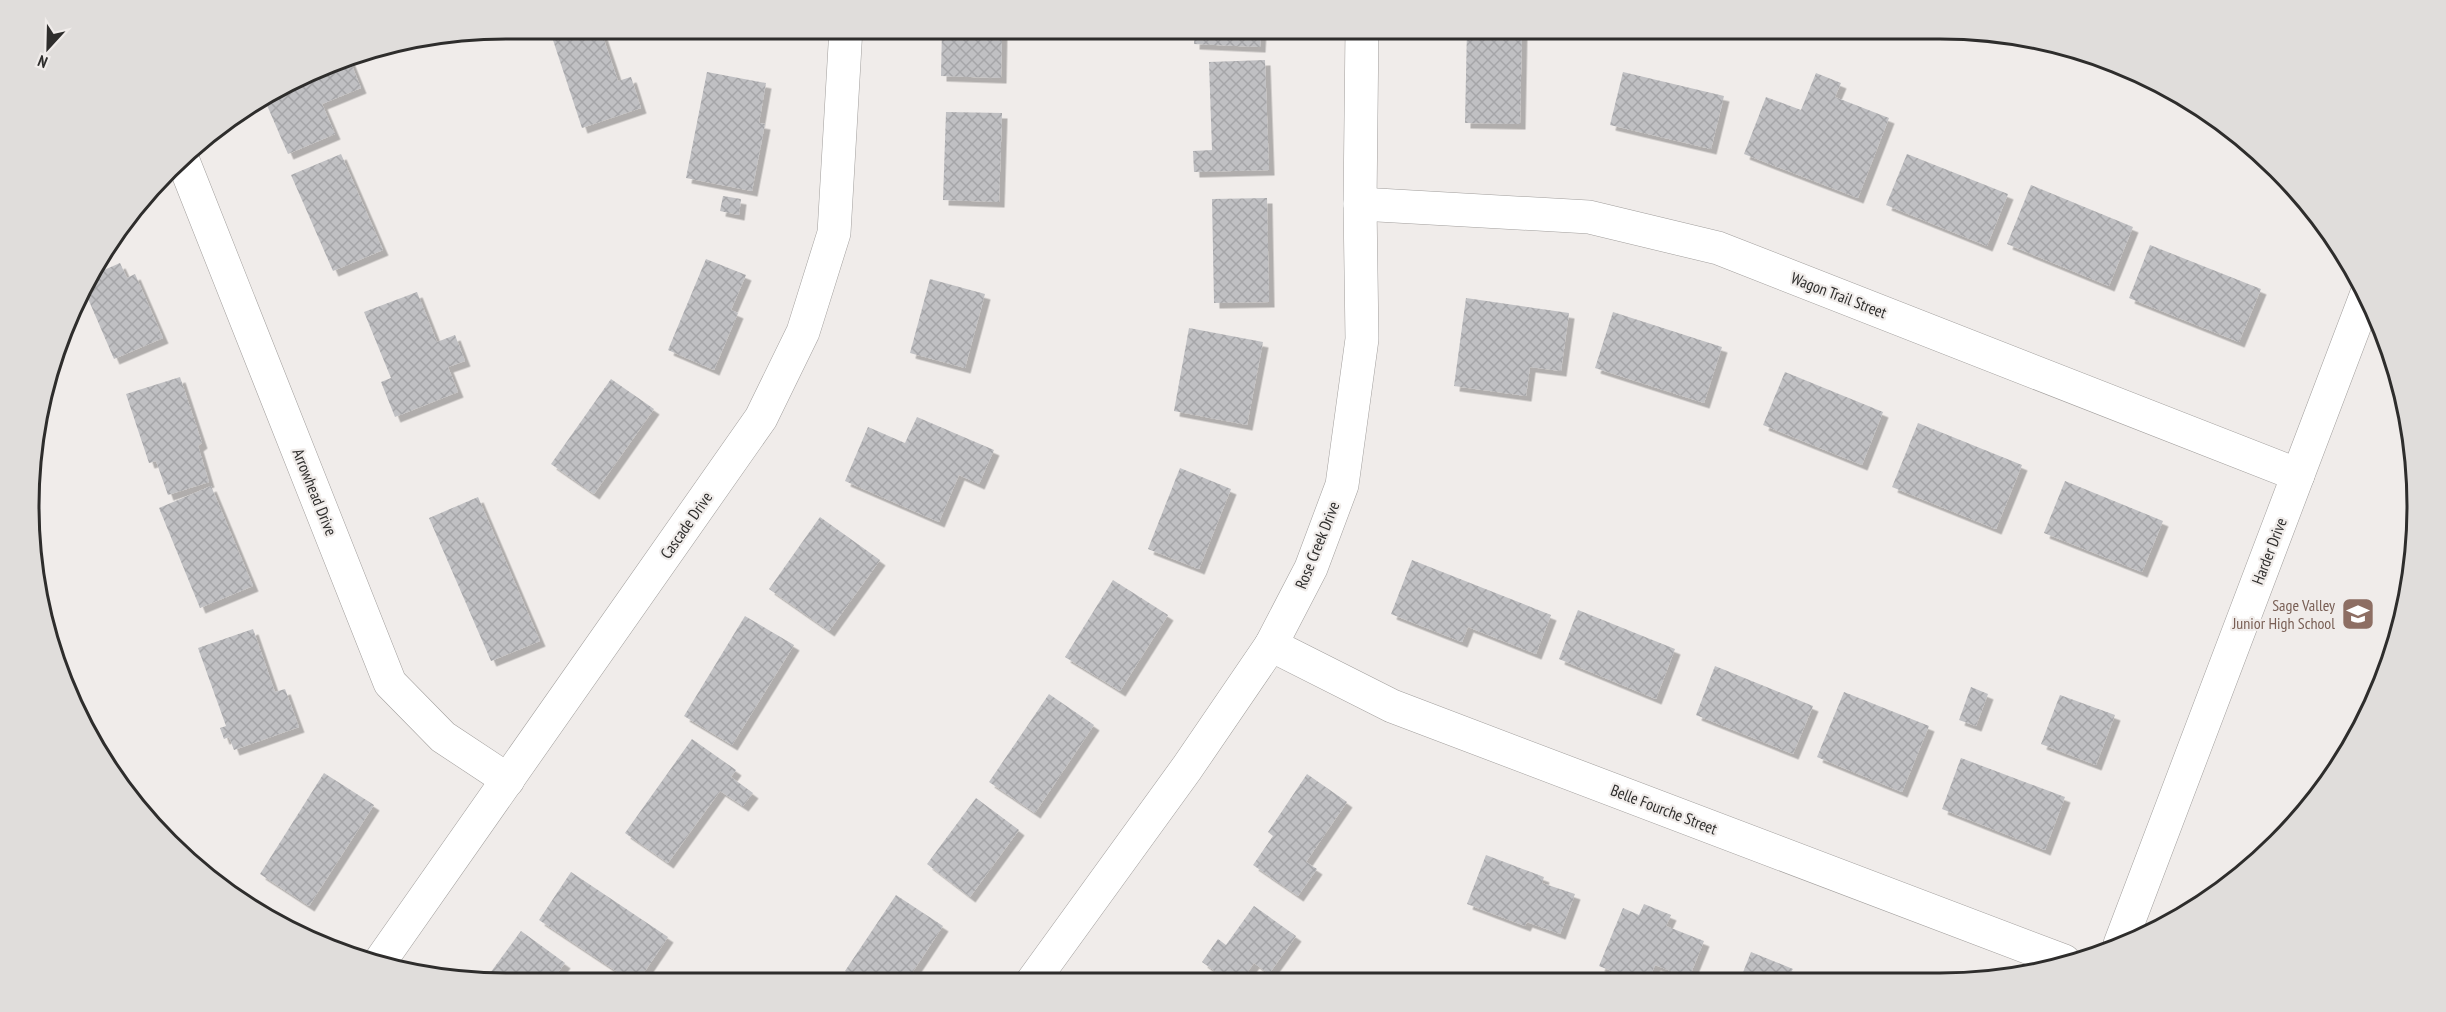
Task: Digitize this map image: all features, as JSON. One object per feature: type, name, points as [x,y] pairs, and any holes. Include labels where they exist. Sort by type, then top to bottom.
[{"type":"street","name":"Cascade Drive","points":[[384,957],[761,418],[803,332],[834,233],[845,39]]},
{"type":"street","name":"Rose Creek Drive","points":[[1039,973],[1187,768],[1270,645],[1311,568],[1341,485],[1362,339],[1360,204],[1362,39]]},
{"type":"street","name":"Arrowhead Drive","points":[[186,167],[390,683],[443,737],[508,780]]},
{"type":"street","name":"Wagon Trail Street","points":[[1360,204],[1589,217],[1718,248],[2298,475]]},
{"type":"street","name":"Harder Drive","points":[[2123,935],[2362,306]]},
{"type":"street","name":"Belle Fourche Street","points":[[1270,645],[1392,706],[2056,958]]},
{"type":"building","points":[[553,39],[604,39],[618,81],[631,77],[641,108],[582,128]]},
{"type":"building","points":[[942,39],[1002,39],[1001,78],[941,76]]},
{"type":"building","points":[[1194,39],[1260,39],[1260,47],[1194,44]]},
{"type":"building","points":[[1467,39],[1522,39],[1520,124],[1465,123]]},
{"type":"building","points":[[1265,60],[1269,170],[1194,172],[1193,151],[1212,150],[1209,62]]},
{"type":"building","points":[[352,66],[361,88],[322,104],[335,134],[288,154],[267,105],[299,87]]},
{"type":"building","points":[[707,72],[766,83],[759,123],[765,124],[752,191],[686,178]]},
{"type":"building","points":[[1623,72],[1724,96],[1711,149],[1610,125]]},
{"type":"building","points":[[1816,73],[1841,83],[1835,97],[1889,118],[1858,198],[1744,154],[1766,97],[1801,110]]},
{"type":"building","points":[[946,112],[1002,113],[999,202],[943,200]]},
{"type":"building","points":[[341,154],[383,250],[333,271],[291,175]]},
{"type":"building","points":[[1907,154],[2008,194],[1987,246],[1886,205]]},
{"type":"building","points":[[2031,185],[2133,227],[2109,286],[2007,244]]},
{"type":"building","points":[[723,196],[741,199],[739,215],[720,211]]},
{"type":"building","points":[[1267,198],[1269,302],[1214,303],[1212,199]]},
{"type":"building","points":[[2150,245],[2261,289],[2239,342],[2129,298]]},
{"type":"building","points":[[706,259],[746,275],[731,310],[738,313],[714,370],[668,350]]},
{"type":"building","points":[[120,263],[127,278],[135,274],[163,338],[114,359],[88,298],[103,270]]},
{"type":"building","points":[[930,279],[985,294],[965,368],[910,353]]},
{"type":"building","points":[[417,292],[437,342],[455,335],[465,361],[448,367],[458,392],[395,417],[381,382],[391,378],[364,312]]},
{"type":"building","points":[[1466,298],[1569,313],[1561,371],[1530,367],[1526,396],[1454,386]]},
{"type":"building","points":[[1613,312],[1722,347],[1704,403],[1595,368]]},
{"type":"building","points":[[1189,328],[1263,342],[1247,425],[1174,411]]},
{"type":"building","points":[[1785,372],[1883,412],[1862,465],[1763,425]]},
{"type":"building","points":[[180,377],[202,443],[198,446],[209,482],[168,495],[156,461],[149,463],[126,394]]},
{"type":"building","points":[[611,379],[654,409],[594,494],[551,464]]},
{"type":"building","points":[[917,417],[994,450],[979,484],[959,475],[939,522],[845,481],[868,427],[905,443]]},
{"type":"building","points":[[1918,423],[2022,465],[1996,529],[1892,487]]},
{"type":"building","points":[[1180,468],[1231,489],[1199,569],[1148,549]]},
{"type":"building","points":[[2065,481],[2163,521],[2142,572],[2044,533]]},
{"type":"building","points":[[211,486],[253,586],[200,608],[159,508]]},
{"type":"building","points":[[478,497],[540,641],[491,661],[429,518]]},
{"type":"building","points":[[820,517],[880,560],[829,631],[769,589]]},
{"type":"building","points":[[1412,560],[1551,615],[1536,654],[1468,627],[1462,642],[1391,614]]},
{"type":"building","points":[[1113,580],[1168,615],[1120,691],[1065,657]]},
{"type":"building","points":[[1578,610],[1675,649],[1656,699],[1559,659]]},
{"type":"building","points":[[745,616],[794,645],[732,745],[684,716]]},
{"type":"building","points":[[253,629],[275,692],[285,689],[299,727],[234,750],[229,737],[224,739],[220,728],[226,726],[198,648]]},
{"type":"building","points":[[1715,666],[1813,706],[1793,754],[1696,715]]},
{"type":"building","points":[[1971,687],[1988,694],[1976,726],[1959,720]]},
{"type":"building","points":[[1844,692],[1929,726],[1902,792],[1817,757]]},
{"type":"building","points":[[1049,694],[1094,725],[1035,813],[989,782]]},
{"type":"building","points":[[2060,695],[2115,715],[2096,765],[2041,744]]},
{"type":"building","points":[[692,739],[736,770],[731,777],[753,793],[743,806],[720,791],[668,863],[625,833]]},
{"type":"building","points":[[1961,758],[2065,797],[2045,850],[1942,809]]},
{"type":"building","points":[[324,773],[374,805],[309,906],[260,874]]},
{"type":"building","points":[[1307,774],[1347,802],[1306,862],[1317,869],[1298,896],[1253,865],[1273,836],[1268,832]]},
{"type":"building","points":[[976,798],[1019,830],[970,897],[927,864]]},
{"type":"building","points":[[1486,855],[1544,877],[1542,883],[1575,894],[1560,934],[1527,922],[1525,926],[1467,904]]},
{"type":"building","points":[[571,872],[668,937],[644,973],[619,973],[539,920]]},
{"type":"building","points":[[896,895],[943,926],[912,973],[848,973],[845,971]]},
{"type":"building","points":[[1644,904],[1671,915],[1666,926],[1704,941],[1691,973],[1676,973],[1655,965],[1652,973],[1616,973],[1599,966],[1623,908],[1639,915]]},
{"type":"building","points":[[1254,906],[1296,936],[1270,973],[1254,963],[1247,973],[1217,973],[1202,962],[1218,939],[1226,945]]},
{"type":"building","points":[[521,931],[565,963],[558,973],[491,973]]},
{"type":"building","points":[[1751,952],[1793,969],[1791,973],[1743,973]]},
{"type":"place","name":"Sage Valley Junior High School","points":[[2358,614]]}]
